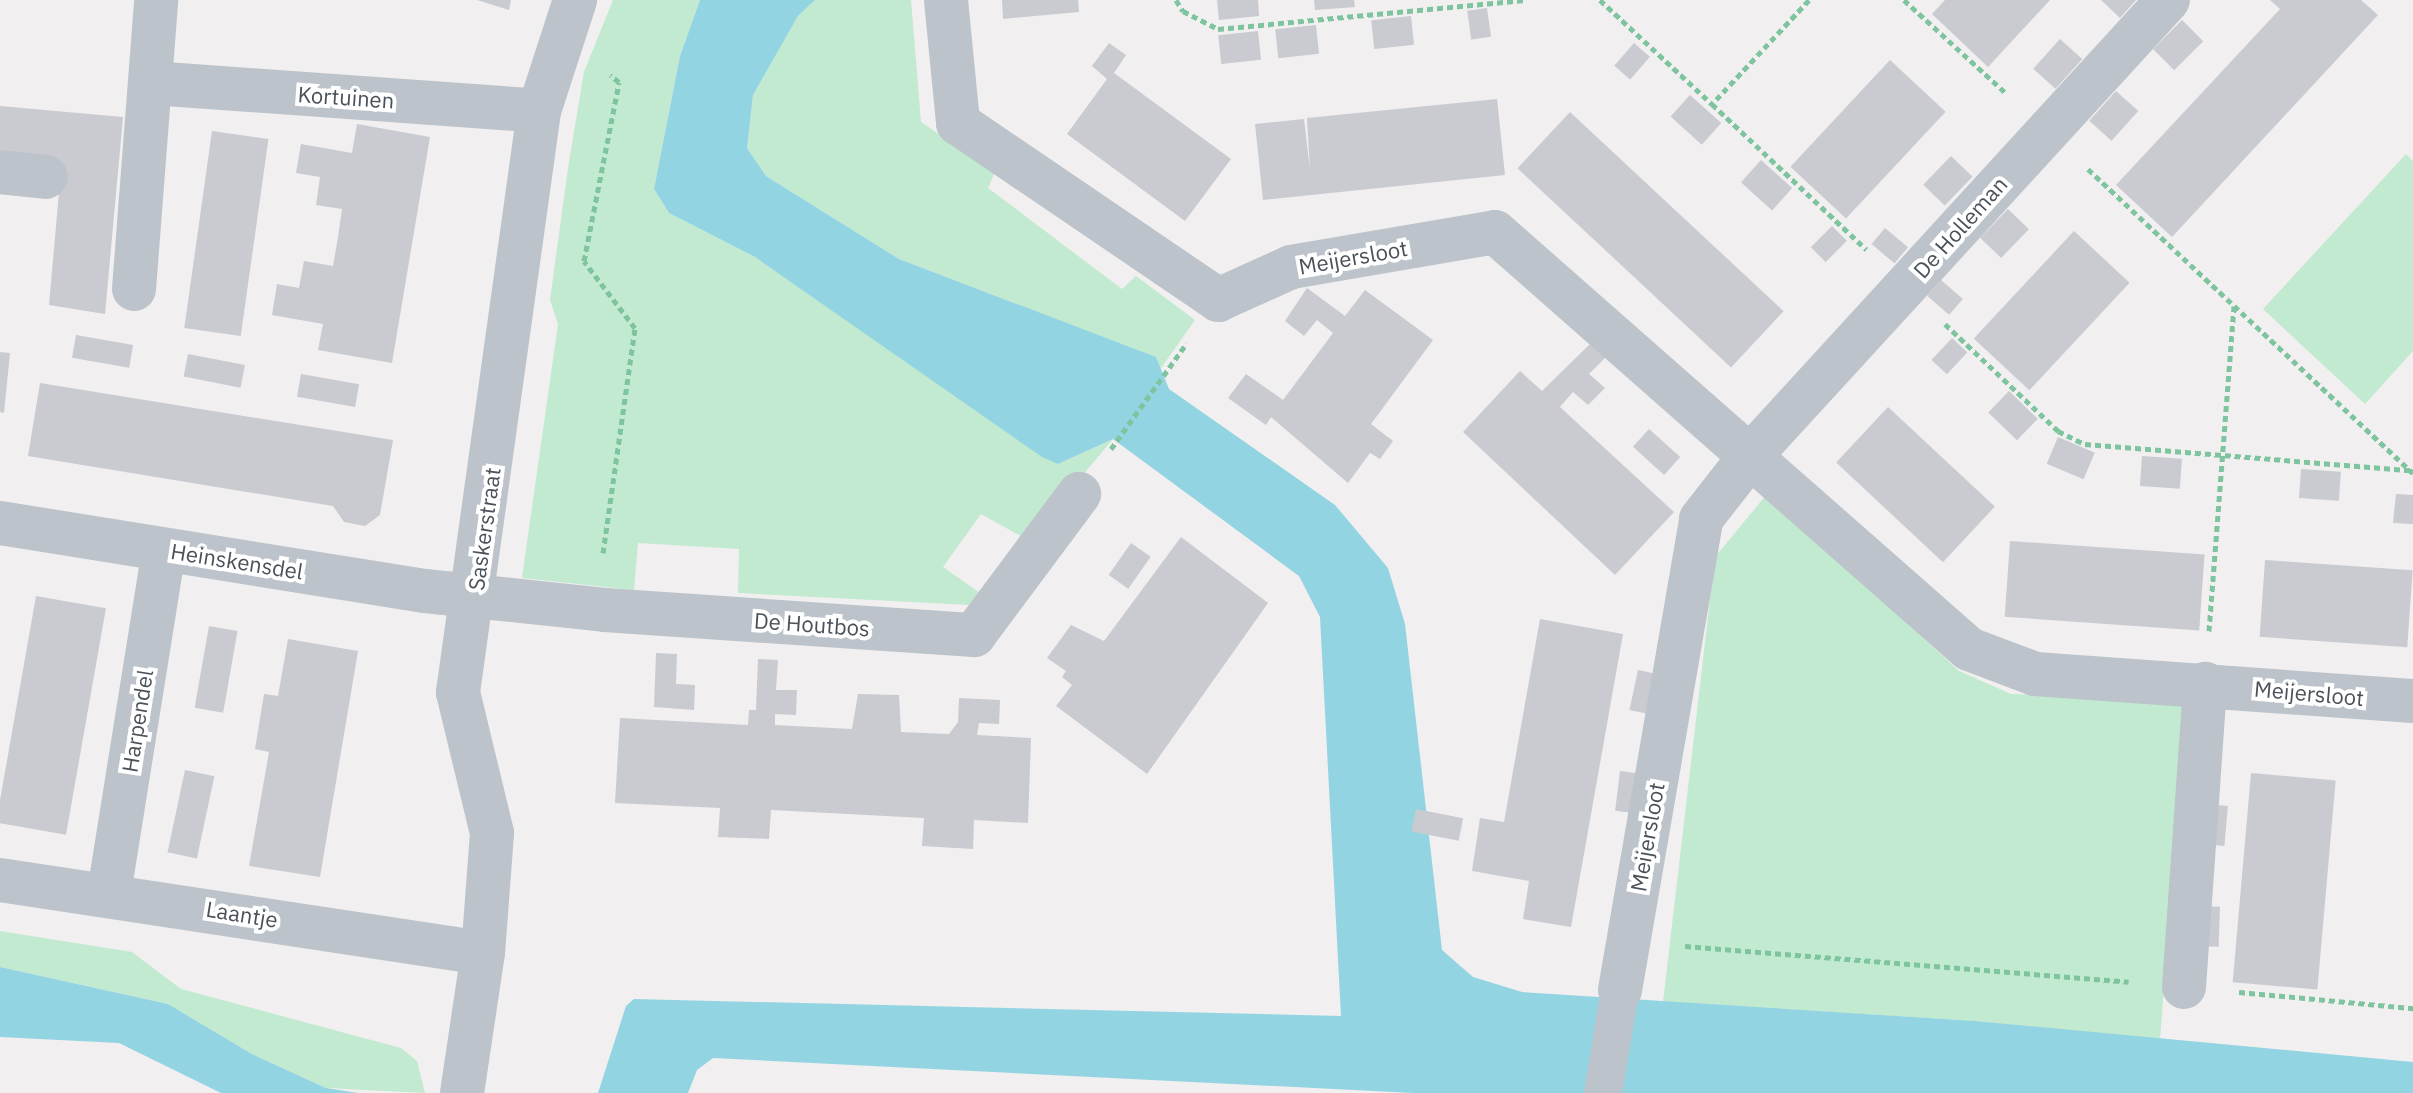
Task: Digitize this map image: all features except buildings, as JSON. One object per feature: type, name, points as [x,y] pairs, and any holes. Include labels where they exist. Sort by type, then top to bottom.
[{"type":"street","points":[[134,289],[156,0]]},
{"type":"street","name":"Saskerstraat","points":[[465,1076],[483,953],[492,833],[458,692],[476,592],[539,111],[554,53],[575,0]]},
{"type":"street","name":"Meijersloot","points":[[946,0],[958,123],[1218,300],[1291,267],[1495,232],[1751,455],[1923,612],[2000,665],[2035,674],[2413,701]]},
{"type":"street","name":"De Holleman","points":[[1751,455],[2168,0]]},
{"type":"street","name":"Kortuinen","points":[[152,83],[539,111]]},
{"type":"street","points":[[0,172],[46,177]]},
{"type":"street","name":"Meijersloot","points":[[1603,1093],[1701,519],[1751,455]]},
{"type":"street","name":"De Houtbos","points":[[476,592],[605,610],[974,635],[1092,476]]},
{"type":"street","name":"Heinskensdel","points":[[0,523],[425,591],[476,592]]},
{"type":"street","name":"Harpendel","points":[[109,893],[164,550]]},
{"type":"street","points":[[2184,987],[2205,684]]},
{"type":"street","name":"Laantje","points":[[0,880],[109,893],[483,953]]},
{"type":"path","points":[[1176,0],[1183,11],[1218,29],[1525,0]]},
{"type":"path","points":[[1600,0],[2058,431],[2108,449],[2411,472]]},
{"type":"path","points":[[1712,104],[1809,0]]},
{"type":"path","points":[[1904,0],[2411,472]]},
{"type":"path","points":[[554,53],[600,65],[619,82],[584,261],[635,328],[602,531],[605,610]]},
{"type":"path","points":[[2205,684],[2234,306]]},
{"type":"path","points":[[1092,476],[1169,368]]},
{"type":"path","points":[[1630,942],[2413,1008]]},
{"type":"green space","points":[[613,0],[700,0],[680,56],[654,189],[669,213],[755,257],[1058,464],[1113,439],[1028,540],[981,514],[943,567],[983,595],[969,605],[738,593],[739,549],[638,543],[634,590],[522,578],[558,324],[550,300],[568,168],[584,72]]},
{"type":"green space","points":[[815,0],[911,0],[921,122],[995,172],[988,188],[1122,289],[1136,276],[1195,320],[1159,371],[1155,357],[899,259],[766,176],[747,148],[753,95],[798,16]]},
{"type":"green space","points":[[2406,154],[2413,161],[2413,351],[2365,404],[2263,309]]},
{"type":"green space","points":[[1767,494],[1959,671],[2011,694],[2186,700],[2160,1040],[1975,1021],[1663,1002],[1715,557]]},
{"type":"green space","points":[[0,931],[132,952],[181,989],[401,1048],[417,1061],[425,1093],[326,1088],[252,1054],[168,1004],[0,967]]},
{"type":"water","points":[[700,0],[815,0],[798,16],[753,95],[747,148],[766,176],[899,259],[1156,357],[1169,389],[1335,505],[1388,568],[1405,624],[1442,950],[1473,977],[1522,992],[1975,1021],[2413,1062],[2413,1093],[1413,1093],[713,1058],[697,1070],[688,1093],[598,1093],[626,1006],[634,999],[1341,1016],[1320,617],[1299,576],[1113,439],[1058,464],[1042,457],[755,257],[669,213],[654,189],[680,56]]},
{"type":"water","points":[[0,967],[168,1004],[252,1054],[326,1088],[358,1093],[221,1093],[119,1043],[0,1037]]}]
